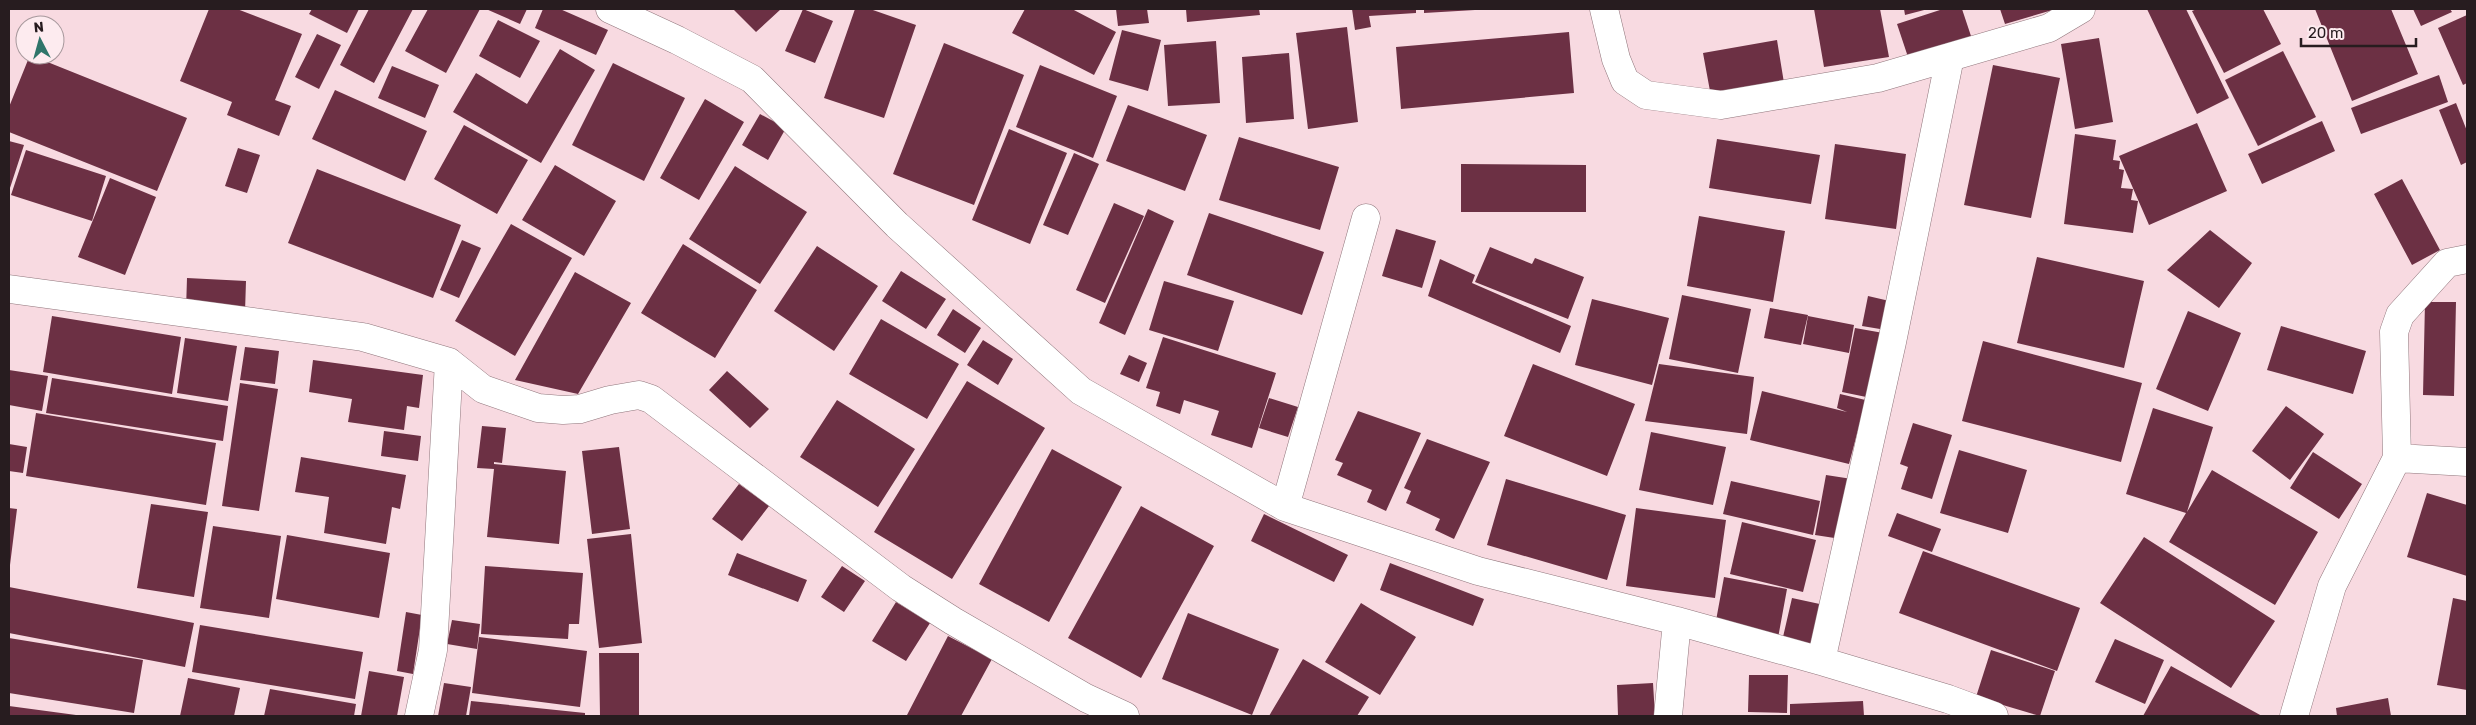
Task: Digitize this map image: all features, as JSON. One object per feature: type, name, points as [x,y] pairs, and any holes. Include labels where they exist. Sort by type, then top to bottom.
[{"type":"street","points":[[610,9],[677,40],[752,79],[897,225],[1081,391],[1285,507],[1478,571],[1677,621],[1821,661],[1948,699],[1994,716]]},
{"type":"street","points":[[1604,9],[1616,59],[1625,81],[1646,95],[1679,101],[1721,105],[1878,78],[2049,28],[2081,9]]},
{"type":"street","points":[[1821,661],[1892,342],[1950,57]]},
{"type":"street","points":[[1285,507],[1366,218]]},
{"type":"street","points":[[2294,716],[2332,586],[2397,458],[2394,332],[2400,315],[2448,263],[2467,259]]},
{"type":"street","points":[[9,289],[363,337],[449,362],[482,389],[538,408],[580,409],[610,400],[639,395],[651,399],[901,588],[953,621],[1086,698],[1125,716]]},
{"type":"street","points":[[419,716],[432,650],[449,362]]},
{"type":"street","points":[[2397,458],[2467,462]]},
{"type":"street","points":[[1668,716],[1677,621]]},
{"type":"building","points":[[209,9],[237,9],[302,34],[275,100],[291,106],[279,136],[227,115],[232,102],[180,81]]},
{"type":"building","points":[[312,9],[359,9],[347,33],[309,14]]},
{"type":"building","points":[[369,9],[413,9],[374,83],[340,65]]},
{"type":"building","points":[[428,9],[480,9],[446,73],[405,51]]},
{"type":"building","points":[[486,9],[527,9],[520,24]]},
{"type":"building","points":[[543,9],[560,9],[608,30],[596,55],[535,28]]},
{"type":"building","points":[[733,9],[781,9],[756,32]]},
{"type":"building","points":[[803,9],[833,21],[815,63],[785,51]]},
{"type":"building","points":[[855,9],[870,9],[916,25],[884,118],[824,98]]},
{"type":"building","points":[[1025,9],[1072,9],[1116,32],[1094,75],[1012,33]]},
{"type":"building","points":[[1116,9],[1147,9],[1149,23],[1118,26]]},
{"type":"building","points":[[1186,9],[1259,9],[1260,15],[1187,22]]},
{"type":"building","points":[[1352,9],[1416,9],[1416,13],[1369,16],[1371,27],[1355,30]]},
{"type":"building","points":[[1424,9],[1475,9],[1475,10],[1424,13]]},
{"type":"building","points":[[1814,9],[1880,9],[1889,57],[1824,67]]},
{"type":"building","points":[[1904,9],[1928,9],[1905,15]]},
{"type":"building","points":[[1943,9],[1962,9],[1973,42],[1910,63],[1897,24]]},
{"type":"building","points":[[2000,9],[2056,9],[2005,24]]},
{"type":"building","points":[[2147,9],[2186,9],[2229,98],[2197,114]]},
{"type":"building","points":[[2197,9],[2263,9],[2281,44],[2224,73],[2192,11]]},
{"type":"building","points":[[2315,9],[2391,9],[2418,74],[2352,101]]},
{"type":"building","points":[[2413,9],[2450,9],[2452,12],[2421,26]]},
{"type":"building","points":[[2467,15],[2467,83],[2463,85],[2438,28]]},
{"type":"building","points":[[498,20],[540,41],[520,78],[479,56]]},
{"type":"building","points":[[1347,27],[1358,122],[1308,129],[1296,33]]},
{"type":"building","points":[[1122,30],[1161,40],[1148,91],[1109,80]]},
{"type":"building","points":[[1569,32],[1574,93],[1401,109],[1396,47]]},
{"type":"building","points":[[317,34],[341,45],[319,89],[295,77]]},
{"type":"building","points":[[2099,38],[2113,122],[2075,129],[2061,44]]},
{"type":"building","points":[[1777,40],[1785,89],[1712,102],[1703,53]]},
{"type":"building","points":[[1216,41],[1220,103],[1168,106],[1164,45]]},
{"type":"building","points":[[944,43],[1024,75],[974,205],[893,174]]},
{"type":"building","points":[[560,49],[595,70],[541,163],[453,112],[476,73],[527,104]]},
{"type":"building","points":[[2283,51],[2316,117],[2258,146],[2225,80]]},
{"type":"building","points":[[1289,53],[1294,119],[1246,123],[1242,57]]},
{"type":"building","points":[[613,63],[685,98],[644,181],[572,145]]},
{"type":"building","points":[[26,65],[55,65],[187,118],[157,191],[9,132],[9,107]]},
{"type":"building","points":[[1040,65],[1117,96],[1093,158],[1016,127]]},
{"type":"building","points":[[1993,65],[2060,78],[2031,218],[1964,205]]},
{"type":"building","points":[[392,66],[439,85],[425,118],[378,98]]},
{"type":"building","points":[[2439,75],[2448,102],[2361,134],[2351,108]]},
{"type":"building","points":[[335,90],[427,131],[405,181],[312,139]]},
{"type":"building","points":[[705,99],[744,122],[699,200],[660,178]]},
{"type":"building","points":[[2456,103],[2467,131],[2467,162],[2461,165],[2439,110]]},
{"type":"building","points":[[1128,105],[1207,135],[1185,191],[1106,161]]},
{"type":"building","points":[[760,114],[786,128],[768,160],[742,145]]},
{"type":"building","points":[[2322,121],[2335,151],[2262,184],[2248,154]]},
{"type":"building","points":[[2197,123],[2227,191],[2149,225],[2119,156]]},
{"type":"building","points":[[464,125],[528,160],[497,214],[434,179]]},
{"type":"building","points":[[1009,129],[1067,153],[1030,244],[972,220]]},
{"type":"building","points":[[2075,134],[2116,140],[2113,160],[2120,161],[2119,169],[2124,170],[2121,188],[2133,189],[2131,200],[2138,201],[2133,233],[2064,224]]},
{"type":"building","points":[[1239,137],[1339,167],[1320,230],[1219,200]]},
{"type":"building","points":[[1717,139],[1820,155],[1811,204],[1709,188]]},
{"type":"building","points":[[9,141],[24,145],[9,191]]},
{"type":"building","points":[[1835,144],[1906,154],[1896,229],[1825,219]]},
{"type":"building","points":[[238,148],[260,155],[247,193],[225,186]]},
{"type":"building","points":[[26,150],[106,176],[92,221],[11,195]]},
{"type":"building","points":[[1074,153],[1099,164],[1068,235],[1043,225]]},
{"type":"building","points":[[1461,164],[1586,165],[1586,212],[1461,212]]},
{"type":"building","points":[[555,165],[616,201],[584,256],[522,220]]},
{"type":"building","points":[[735,166],[807,212],[760,284],[689,239]]},
{"type":"building","points":[[317,169],[461,225],[433,298],[288,243]]},
{"type":"building","points":[[110,178],[156,197],[125,275],[78,257]]},
{"type":"building","points":[[2402,179],[2440,250],[2412,265],[2374,194]]},
{"type":"building","points":[[1114,203],[1144,216],[1105,303],[1076,290]]},
{"type":"building","points":[[1148,209],[1174,221],[1125,335],[1099,323]]},
{"type":"building","points":[[1209,213],[1324,252],[1302,315],[1187,275]]},
{"type":"building","points":[[1699,216],[1785,231],[1773,302],[1687,286]]},
{"type":"building","points":[[511,224],[572,258],[515,356],[455,321]]},
{"type":"building","points":[[1396,229],[1436,241],[1422,288],[1382,276]]},
{"type":"building","points":[[2210,230],[2252,263],[2219,308],[2167,270]]},
{"type":"building","points":[[462,240],[481,248],[459,298],[440,290]]},
{"type":"building","points":[[683,244],[757,290],[715,358],[641,313]]},
{"type":"building","points":[[817,246],[878,286],[834,351],[774,311]]},
{"type":"building","points":[[1490,247],[1532,264],[1535,258],[1584,277],[1568,319],[1475,282]]},
{"type":"building","points":[[2037,257],[2144,281],[2124,368],[2017,343]]},
{"type":"building","points":[[1440,259],[1475,275],[1472,283],[1571,326],[1560,353],[1428,296]]},
{"type":"building","points":[[901,271],[946,299],[926,329],[882,301]]},
{"type":"building","points":[[575,272],[631,303],[578,394],[515,380]]},
{"type":"building","points":[[187,278],[246,281],[245,312],[186,310]]},
{"type":"building","points":[[1164,281],[1234,301],[1218,351],[1149,330]]},
{"type":"building","points":[[1682,295],[1751,309],[1738,373],[1669,359]]},
{"type":"building","points":[[1868,296],[1898,303],[1892,331],[1862,326]]},
{"type":"building","points":[[1592,299],[1669,318],[1652,385],[1575,365]]},
{"type":"building","points":[[2425,302],[2456,302],[2454,396],[2423,395]]},
{"type":"building","points":[[1770,308],[1808,315],[1801,345],[1764,338]]},
{"type":"building","points":[[953,309],[981,328],[965,353],[937,335]]},
{"type":"building","points":[[2188,311],[2241,333],[2208,411],[2156,389]]},
{"type":"building","points":[[52,316],[181,337],[172,394],[43,372]]},
{"type":"building","points":[[1808,316],[1854,325],[1849,353],[1803,344]]},
{"type":"building","points":[[881,319],[959,364],[927,419],[849,374]]},
{"type":"building","points":[[2281,326],[2366,351],[2353,394],[2267,370]]},
{"type":"building","points":[[1855,328],[1889,334],[1876,399],[1842,392]]},
{"type":"building","points":[[1163,337],[1276,373],[1252,448],[1211,435],[1219,411],[1184,400],[1180,414],[1156,406],[1160,392],[1146,388]]},
{"type":"building","points":[[185,338],[237,346],[228,401],[177,393]]},
{"type":"building","points":[[983,340],[1013,359],[998,385],[967,365]]},
{"type":"building","points":[[1983,341],[2142,383],[2121,462],[1962,421]]},
{"type":"building","points":[[245,347],[279,351],[275,384],[240,380]]},
{"type":"building","points":[[1129,355],[1147,363],[1139,382],[1120,374]]},
{"type":"building","points":[[313,360],[423,375],[419,408],[407,406],[404,430],[348,422],[352,399],[309,392]]},
{"type":"building","points":[[1533,364],[1635,404],[1607,476],[1504,436]]},
{"type":"building","points":[[1659,364],[1754,377],[1747,434],[1645,421]]},
{"type":"building","points":[[9,370],[48,376],[42,411],[9,405]]},
{"type":"building","points":[[727,371],[769,409],[750,428],[709,390]]},
{"type":"building","points":[[52,378],[228,406],[223,441],[46,413]]},
{"type":"building","points":[[967,381],[1045,428],[952,579],[874,532]]},
{"type":"building","points":[[240,383],[278,389],[259,511],[222,506]]},
{"type":"building","points":[[1762,391],[1847,412],[1837,408],[1840,394],[1874,402],[1862,415],[1849,464],[1750,440]]},
{"type":"building","points":[[1269,398],[1298,407],[1288,437],[1259,428]]},
{"type":"building","points":[[837,400],[915,449],[878,507],[800,457]]},
{"type":"building","points":[[2286,406],[2324,434],[2290,480],[2252,451]]},
{"type":"building","points":[[2153,408],[2213,427],[2187,512],[2212,470],[2318,532],[2275,605],[2169,542],[2186,513],[2126,494]]},
{"type":"building","points":[[1358,411],[1421,433],[1386,511],[1367,502],[1372,490],[1337,475],[1343,463],[1335,460]]},
{"type":"building","points":[[36,413],[216,443],[206,505],[26,476]]},
{"type":"building","points":[[1913,423],[1952,435],[1932,499],[1901,489],[1908,467],[1900,464]]},
{"type":"building","points":[[482,426],[506,428],[502,463],[494,462],[494,464],[566,471],[559,544],[487,537],[494,469],[477,468]]},
{"type":"building","points":[[384,431],[421,436],[418,461],[381,456]]},
{"type":"building","points":[[1651,432],[1726,447],[1713,505],[1639,490]]},
{"type":"building","points":[[1427,439],[1490,462],[1454,539],[1435,530],[1440,519],[1406,503],[1411,491],[1404,488]]},
{"type":"building","points":[[9,444],[27,447],[23,473],[9,471]]},
{"type":"building","points":[[619,447],[630,529],[592,534],[582,451]]},
{"type":"building","points":[[1052,449],[1122,487],[1049,622],[979,584]]},
{"type":"building","points":[[1959,450],[2027,470],[2008,533],[1940,513]]},
{"type":"building","points":[[2313,452],[2362,484],[2339,519],[2290,488]]},
{"type":"building","points":[[301,457],[406,475],[400,509],[392,507],[386,544],[324,533],[329,497],[295,492]]},
{"type":"building","points":[[1826,475],[1852,479],[1841,539],[1815,535]]},
{"type":"building","points":[[1506,479],[1626,515],[1607,580],[1487,545]]},
{"type":"building","points":[[1731,481],[1820,501],[1813,535],[1723,514]]},
{"type":"building","points":[[739,484],[769,506],[742,541],[712,519]]},
{"type":"building","points":[[2427,493],[2467,505],[2467,576],[2407,557]]},
{"type":"building","points":[[151,504],[208,512],[194,597],[137,588]]},
{"type":"building","points":[[1141,506],[1214,546],[1141,678],[1068,638]]},
{"type":"building","points":[[9,508],[17,509],[10,565],[9,565]]},
{"type":"building","points":[[1636,508],[1726,520],[1715,598],[1626,586]]},
{"type":"building","points":[[1897,513],[1941,529],[1932,552],[1888,536]]},
{"type":"building","points":[[1264,514],[1348,555],[1334,582],[1251,541]]},
{"type":"building","points":[[1742,522],[1816,540],[1803,592],[1730,574]]},
{"type":"building","points":[[213,526],[281,536],[269,618],[200,608]]},
{"type":"building","points":[[631,534],[642,643],[599,648],[587,539]]},
{"type":"building","points":[[287,535],[390,553],[379,618],[276,599]]},
{"type":"building","points":[[2144,537],[2275,621],[2231,688],[2100,603]]},
{"type":"building","points":[[1923,551],[2080,608],[2057,671],[1899,613]]},
{"type":"building","points":[[737,553],[807,580],[798,602],[728,575]]},
{"type":"building","points":[[1390,563],[1484,599],[1473,626],[1380,590]]},
{"type":"building","points":[[485,566],[583,573],[579,624],[569,624],[568,639],[481,634]]},
{"type":"building","points":[[842,566],[865,581],[844,612],[821,597]]},
{"type":"building","points":[[1724,577],[1787,589],[1778,638],[1715,626]]},
{"type":"building","points":[[9,587],[194,623],[185,667],[9,633]]},
{"type":"building","points":[[1792,598],[1829,606],[1819,646],[1783,637]]},
{"type":"building","points":[[2453,598],[2467,601],[2467,690],[2437,685]]},
{"type":"building","points":[[896,602],[930,623],[906,661],[872,641]]},
{"type":"building","points":[[1361,603],[1416,637],[1380,695],[1325,662]]},
{"type":"building","points":[[406,612],[422,615],[413,674],[397,671]]},
{"type":"building","points":[[1188,613],[1279,649],[1252,715],[1162,679]]},
{"type":"building","points":[[452,620],[480,624],[477,649],[447,644]]},
{"type":"building","points":[[200,625],[363,652],[355,699],[192,672]]},
{"type":"building","points":[[948,636],[992,659],[961,716],[907,715]]},
{"type":"building","points":[[479,637],[587,651],[580,707],[472,693]]},
{"type":"building","points":[[9,638],[143,660],[134,713],[9,693]]},
{"type":"building","points":[[2115,639],[2164,660],[2145,704],[2095,682]]},
{"type":"building","points":[[1991,650],[2055,671],[2040,716],[1976,697]]},
{"type":"building","points":[[599,653],[639,653],[639,716],[600,716]]},
{"type":"building","points":[[1303,659],[1369,697],[1357,716],[1269,716]]},
{"type":"building","points":[[2171,666],[2262,716],[2143,716]]},
{"type":"building","points":[[369,671],[404,677],[397,716],[361,716]]},
{"type":"building","points":[[1749,675],[1788,675],[1787,713],[1748,712]]},
{"type":"building","points":[[188,678],[240,688],[234,716],[180,716]]},
{"type":"building","points":[[444,683],[471,687],[466,716],[438,716]]},
{"type":"building","points":[[1653,683],[1655,716],[1618,716],[1617,685]]},
{"type":"building","points":[[270,689],[356,704],[354,716],[264,716]]},
{"type":"building","points":[[2388,698],[2391,716],[2337,716],[2336,708]]},
{"type":"building","points":[[471,701],[585,713],[585,716],[469,716]]},
{"type":"building","points":[[1863,701],[1864,716],[1790,716],[1790,704]]},
{"type":"building","points":[[9,706],[76,715],[76,716],[9,716]]}]
